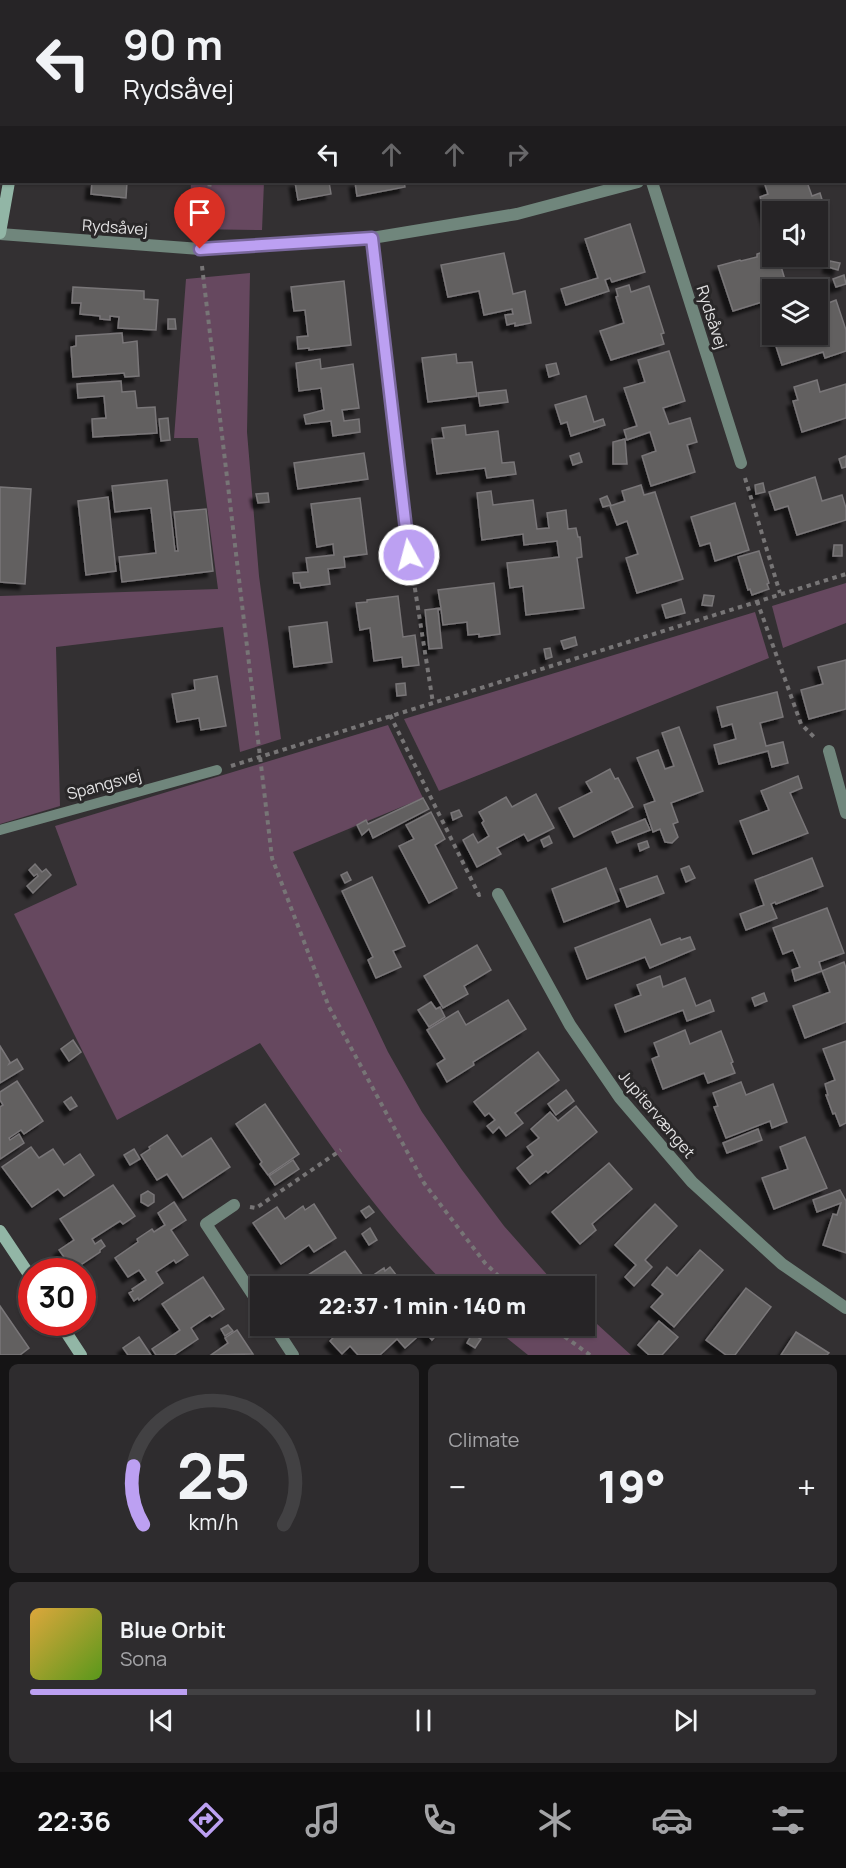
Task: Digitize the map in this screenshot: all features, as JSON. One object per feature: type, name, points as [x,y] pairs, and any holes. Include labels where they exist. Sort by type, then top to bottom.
[{"type":"street","points":[[0,234],[9,183]]},
{"type":"street","name":"Rydsåvej","points":[[0,234],[200,249],[372,238],[517,214],[634,183]]},
{"type":"street","name":"Rydsåvej","points":[[652,183],[741,463]]},
{"type":"street","points":[[372,238],[409,555]]},
{"type":"street","points":[[829,751],[846,813]]},
{"type":"street","name":"Jupitervænget","points":[[498,894],[570,1025],[620,1098],[692,1182],[782,1264],[846,1308]]},
{"type":"street","points":[[234,1205],[206,1224],[250,1290]]},
{"type":"street","points":[[0,1231],[18,1258]]},
{"type":"street","points":[[69,1336],[81,1355]]},
{"type":"street","points":[[281,1336],[293,1355]]},
{"type":"lane","name":"Spangsvej","points":[[0,830],[218,770]]},
{"type":"path","points":[[210,183],[200,249],[272,858],[329,1007],[424,1183],[485,1263],[499,1276]]},
{"type":"path","points":[[741,463],[780,593]]},
{"type":"path","points":[[409,555],[433,703]]},
{"type":"path","points":[[218,770],[846,574]]},
{"type":"path","points":[[757,601],[801,724],[829,751]]},
{"type":"path","points":[[390,715],[479,895],[498,894]]},
{"type":"path","points":[[234,1205],[256,1208],[341,1150]]},
{"type":"path","points":[[564,1336],[590,1355]]},
{"type":"shaded area","points":[[191,183],[264,183],[262,230],[189,229]]},
{"type":"shaded area","points":[[250,273],[247,432],[259,576],[281,739],[240,752],[223,627],[56,647],[60,806],[0,824],[0,596],[218,589],[198,438],[174,438],[186,279]]},
{"type":"shaded area","points":[[846,583],[846,623],[783,648],[772,606]]},
{"type":"shaded area","points":[[755,612],[769,658],[439,791],[404,719]]},
{"type":"shaded area","points":[[388,725],[423,798],[293,852],[388,1052],[422,1112],[504,1226],[548,1276],[437,1276],[372,1200],[326,1139],[260,1043],[117,1120],[14,914],[77,885],[55,826]]},
{"type":"shaded area","points":[[595,1322],[631,1355],[528,1355],[504,1336],[595,1336]]},
{"type":"building","points":[[92,183],[127,183],[126,198],[91,194]]},
{"type":"building","points":[[295,183],[329,183],[331,194],[298,200]]},
{"type":"building","points":[[355,183],[404,183],[405,187],[357,196]]},
{"type":"building","points":[[764,183],[807,183],[812,196],[820,193],[822,201],[762,201],[762,203],[760,197],[768,194]]},
{"type":"building","points":[[630,224],[645,272],[612,282],[610,278],[605,280],[609,291],[566,305],[561,289],[598,278],[585,239]]},
{"type":"building","points":[[762,252],[762,267],[781,267],[785,279],[762,279],[762,302],[733,311],[718,266],[757,257],[757,254]]},
{"type":"building","points":[[504,253],[513,294],[525,291],[531,323],[507,325],[505,315],[513,314],[512,309],[484,315],[479,291],[448,297],[441,265]]},
{"type":"building","points":[[830,261],[840,263],[838,270],[828,267]]},
{"type":"building","points":[[844,275],[846,284],[836,287],[833,279]]},
{"type":"building","points":[[344,281],[351,345],[309,350],[309,348],[298,349],[297,337],[308,336],[305,310],[294,311],[291,287]]},
{"type":"building","points":[[629,285],[631,292],[649,286],[664,333],[661,334],[664,344],[611,360],[600,331],[624,323],[616,297],[618,296],[616,289]]},
{"type":"building","points":[[73,287],[144,291],[144,299],[158,300],[156,330],[118,328],[119,317],[110,316],[110,320],[100,319],[100,316],[80,314],[81,303],[72,303]]},
{"type":"building","points":[[836,300],[846,330],[846,351],[825,358],[823,352],[782,365],[776,345],[828,345],[828,303]]},
{"type":"building","points":[[168,319],[175,319],[176,329],[168,329]]},
{"type":"building","points":[[122,333],[123,343],[137,341],[139,376],[125,377],[124,373],[73,377],[71,347],[76,346],[76,336]]},
{"type":"building","points":[[669,351],[685,401],[663,408],[669,424],[690,418],[697,442],[687,445],[695,472],[651,486],[642,456],[656,451],[650,432],[627,440],[624,430],[637,426],[624,388],[645,382],[638,360]]},
{"type":"building","points":[[456,354],[457,363],[472,362],[477,396],[428,402],[422,358]]},
{"type":"building","points":[[320,359],[321,369],[353,364],[359,408],[342,410],[344,421],[359,419],[360,432],[333,436],[331,421],[306,424],[304,415],[324,410],[321,388],[299,391],[296,363]]},
{"type":"building","points":[[556,363],[559,374],[549,377],[546,365]]},
{"type":"building","points":[[817,380],[820,392],[846,384],[846,418],[802,432],[793,401],[798,400],[794,387]]},
{"type":"building","points":[[121,381],[122,392],[135,391],[137,408],[155,407],[157,433],[93,437],[92,419],[106,418],[104,396],[78,398],[77,384]]},
{"type":"building","points":[[506,390],[508,402],[480,406],[478,393]]},
{"type":"building","points":[[586,396],[594,422],[603,419],[605,425],[571,436],[567,422],[561,424],[555,405]]},
{"type":"building","points":[[168,418],[170,440],[161,441],[159,419]]},
{"type":"building","points":[[465,425],[466,435],[498,431],[502,463],[514,462],[516,474],[487,478],[485,468],[437,474],[432,439],[444,438],[442,428]]},
{"type":"building","points":[[625,439],[627,464],[613,464],[613,442]]},
{"type":"building","points":[[364,453],[368,479],[298,489],[294,463]]},
{"type":"building","points":[[579,453],[582,462],[573,465],[570,456]]},
{"type":"building","points":[[846,456],[846,467],[842,468],[839,459]]},
{"type":"building","points":[[815,477],[822,501],[842,495],[846,508],[846,520],[797,535],[788,506],[775,510],[769,492]]},
{"type":"building","points":[[167,480],[175,551],[178,551],[174,512],[206,509],[213,571],[122,582],[119,557],[156,553],[151,508],[115,512],[112,486]]},
{"type":"building","points":[[763,483],[765,492],[756,494],[755,485]]},
{"type":"building","points":[[641,485],[644,495],[655,492],[683,579],[637,593],[626,558],[638,554],[627,521],[617,525],[610,506],[625,501],[622,491]]},
{"type":"building","points":[[0,487],[31,489],[25,584],[0,582]]},
{"type":"building","points":[[491,491],[493,505],[533,500],[537,529],[549,528],[547,513],[566,510],[568,529],[576,528],[578,537],[580,537],[582,557],[577,558],[584,608],[526,615],[523,586],[510,588],[507,563],[559,557],[557,541],[524,545],[523,534],[482,540],[477,493]]},
{"type":"building","points":[[268,493],[269,502],[258,503],[256,494]]},
{"type":"building","points":[[607,496],[611,505],[603,507],[600,499]]},
{"type":"building","points":[[108,497],[116,571],[86,575],[78,501]]},
{"type":"building","points":[[360,498],[367,554],[344,557],[345,567],[328,569],[330,584],[301,588],[300,583],[294,583],[293,573],[308,572],[306,558],[334,555],[333,544],[317,547],[311,504]]},
{"type":"building","points":[[735,503],[749,550],[715,561],[710,543],[700,546],[691,517]]},
{"type":"building","points":[[834,545],[842,545],[842,556],[833,556]]},
{"type":"building","points":[[759,551],[769,589],[752,595],[750,589],[748,590],[738,557]]},
{"type":"building","points":[[494,583],[500,634],[479,637],[479,634],[468,635],[467,622],[443,625],[441,609],[438,610],[442,648],[429,649],[425,610],[441,608],[438,590]]},
{"type":"building","points":[[704,595],[714,596],[712,606],[702,605]]},
{"type":"building","points":[[398,596],[403,637],[415,635],[419,665],[403,667],[402,657],[374,661],[370,628],[360,630],[356,603]]},
{"type":"building","points":[[681,599],[685,613],[666,618],[662,605]]},
{"type":"building","points":[[327,622],[332,662],[294,667],[289,627]]},
{"type":"building","points":[[575,637],[577,645],[564,649],[561,641]]},
{"type":"building","points":[[550,648],[552,657],[546,659],[544,649]]},
{"type":"building","points":[[846,660],[846,709],[809,719],[801,690],[823,684],[818,667]]},
{"type":"building","points":[[217,676],[226,726],[201,730],[199,718],[177,722],[172,694],[195,690],[194,680]]},
{"type":"building","points":[[405,683],[406,695],[397,696],[396,684]]},
{"type":"building","points":[[777,692],[783,717],[760,723],[766,746],[783,742],[788,763],[772,767],[768,751],[719,764],[714,745],[736,739],[732,724],[722,727],[717,707]]},
{"type":"building","points":[[679,727],[703,791],[671,803],[678,822],[673,824],[678,837],[672,843],[665,842],[660,829],[653,832],[644,805],[655,801],[637,758],[658,750],[665,769],[674,766],[662,733]]},
{"type":"building","points":[[610,769],[615,779],[618,778],[633,807],[574,837],[559,808],[592,792],[586,782]]},
{"type":"building","points":[[798,776],[802,788],[790,793],[808,833],[753,854],[740,821],[769,810],[761,791]]},
{"type":"building","points":[[536,794],[554,828],[528,841],[524,834],[497,848],[501,854],[477,867],[463,840],[473,834],[478,843],[489,836],[479,812],[506,797],[512,807]]},
{"type":"building","points":[[423,798],[429,809],[373,838],[369,829],[362,835],[357,825],[366,820],[368,824]]},
{"type":"building","points":[[459,810],[462,816],[453,820],[451,813]]},
{"type":"building","points":[[431,812],[445,839],[435,845],[457,888],[429,903],[399,846],[414,839],[406,825]]},
{"type":"building","points":[[645,819],[650,830],[617,843],[612,832]]},
{"type":"building","points":[[549,836],[552,843],[544,847],[541,840]]},
{"type":"building","points":[[647,841],[649,847],[640,851],[638,844]]},
{"type":"building","points":[[812,858],[823,886],[771,904],[777,918],[746,930],[740,914],[764,905],[755,880]]},
{"type":"building","points":[[35,864],[42,872],[46,869],[51,875],[33,893],[27,886],[38,876],[37,874],[34,876],[29,870]]},
{"type":"building","points":[[689,866],[695,878],[686,882],[681,869]]},
{"type":"building","points":[[606,868],[619,901],[564,922],[552,889]]},
{"type":"building","points":[[347,872],[351,880],[345,883],[341,875]]},
{"type":"building","points":[[657,876],[664,893],[627,907],[620,889]]},
{"type":"building","points":[[372,877],[405,946],[393,951],[401,967],[376,978],[368,960],[373,957],[342,891]]},
{"type":"building","points":[[827,908],[844,953],[819,962],[822,971],[795,981],[792,970],[800,967],[793,950],[783,954],[773,928]]},
{"type":"building","points":[[650,919],[661,945],[690,937],[695,949],[650,968],[645,957],[587,979],[575,948]]},
{"type":"building","points":[[477,945],[491,970],[464,986],[468,994],[443,1008],[424,976]]},
{"type":"building","points":[[844,962],[846,1022],[805,1038],[793,1006],[830,992],[822,971]]},
{"type":"building","points":[[660,976],[663,987],[685,978],[696,1006],[710,1000],[714,1011],[687,1021],[683,1010],[625,1032],[615,1005],[641,995],[637,985]]},
{"type":"building","points":[[764,993],[767,1001],[755,1006],[752,998]]},
{"type":"building","points":[[508,1000],[526,1029],[473,1062],[474,1065],[447,1082],[437,1064],[445,1059],[427,1030],[458,1011],[466,1025]]},
{"type":"building","points":[[431,1002],[436,1009],[440,1007],[445,1017],[429,1027],[418,1010]]},
{"type":"building","points":[[685,1030],[690,1044],[721,1031],[735,1073],[708,1083],[704,1073],[663,1089],[652,1059],[659,1056],[654,1043]]},
{"type":"building","points":[[73,1040],[81,1052],[69,1061],[61,1049]]},
{"type":"building","points":[[846,1041],[846,1123],[840,1126],[826,1095],[828,1095],[825,1084],[835,1080],[823,1049]]},
{"type":"building","points":[[0,1046],[9,1064],[17,1059],[23,1069],[0,1083]]},
{"type":"building","points":[[538,1052],[559,1080],[515,1113],[523,1123],[506,1136],[499,1127],[493,1133],[487,1126],[495,1120],[489,1113],[485,1116],[474,1102]]},
{"type":"building","points":[[17,1081],[43,1121],[24,1134],[21,1130],[9,1138],[10,1140],[19,1134],[24,1143],[0,1159],[0,1107],[3,1105],[0,1092]]},
{"type":"building","points":[[741,1082],[746,1095],[773,1084],[787,1122],[772,1128],[770,1121],[726,1138],[714,1107],[718,1106],[713,1093]]},
{"type":"building","points":[[566,1090],[574,1101],[556,1115],[548,1104]]},
{"type":"building","points":[[71,1097],[77,1106],[70,1110],[64,1102]]},
{"type":"building","points":[[265,1104],[299,1154],[268,1175],[260,1164],[262,1162],[236,1124]]},
{"type":"building","points":[[576,1106],[597,1132],[548,1173],[546,1171],[530,1184],[517,1168],[533,1155],[527,1147],[539,1138],[531,1129],[550,1112],[558,1121]]},
{"type":"building","points":[[758,1129],[762,1140],[727,1153],[723,1143]]},
{"type":"building","points":[[167,1135],[182,1157],[211,1138],[230,1167],[183,1198],[167,1174],[157,1180],[141,1155]]},
{"type":"building","points":[[805,1137],[827,1188],[774,1209],[762,1178],[788,1169],[780,1147]]},
{"type":"building","points":[[31,1147],[39,1158],[53,1149],[64,1165],[80,1154],[94,1175],[64,1196],[58,1189],[32,1207],[2,1167]]},
{"type":"building","points":[[134,1149],[140,1159],[130,1165],[124,1155]]},
{"type":"building","points":[[293,1160],[299,1169],[275,1185],[269,1176]]},
{"type":"building","points":[[609,1163],[632,1189],[592,1224],[596,1230],[580,1244],[552,1212]]},
{"type":"building","points":[[113,1185],[135,1216],[123,1224],[120,1221],[92,1239],[95,1244],[101,1240],[105,1246],[91,1258],[65,1258],[59,1250],[74,1240],[60,1219]]},
{"type":"building","points":[[840,1190],[846,1201],[846,1253],[823,1245],[833,1214],[837,1215],[841,1203],[817,1212],[813,1200]]},
{"type":"building","points":[[148,1191],[154,1195],[154,1202],[148,1206],[141,1202],[141,1195]]},
{"type":"building","points":[[174,1202],[186,1220],[171,1230],[188,1255],[176,1263],[174,1260],[156,1272],[163,1283],[134,1301],[129,1293],[146,1280],[139,1270],[128,1277],[115,1258],[152,1229],[154,1232],[165,1225],[158,1213]]},
{"type":"building","points":[[314,1204],[336,1238],[314,1252],[309,1245],[281,1264],[253,1223],[277,1207],[285,1219],[303,1206],[305,1210]]},
{"type":"building","points":[[655,1204],[677,1226],[645,1260],[652,1267],[634,1286],[625,1277],[636,1265],[615,1245]]},
{"type":"building","points":[[369,1206],[374,1212],[366,1218],[361,1211]]},
{"type":"building","points":[[370,1228],[377,1240],[369,1245],[362,1234]]},
{"type":"building","points":[[700,1250],[723,1270],[674,1327],[651,1307],[663,1294],[652,1285],[667,1267],[677,1276]]},
{"type":"building","points":[[345,1251],[363,1276],[307,1276]]},
{"type":"building","points":[[390,1267],[397,1276],[372,1276],[384,1268],[385,1271]]},
{"type":"building","points":[[203,1277],[224,1309],[191,1328],[198,1339],[174,1355],[156,1355],[152,1349],[180,1330],[162,1304]]},
{"type":"building","points":[[746,1288],[771,1307],[735,1355],[726,1355],[706,1340]]},
{"type":"building","points":[[0,1306],[18,1332],[18,1336],[21,1336],[29,1348],[20,1355],[0,1355]]},
{"type":"building","points":[[659,1321],[678,1337],[662,1355],[649,1355],[638,1345]]},
{"type":"building","points":[[228,1325],[233,1331],[225,1336],[221,1329]]},
{"type":"building","points":[[237,1330],[253,1354],[211,1355],[228,1343],[225,1338]]},
{"type":"building","points":[[796,1332],[829,1353],[827,1355],[781,1355]]},
{"type":"building","points":[[335,1336],[418,1336],[405,1348],[397,1339],[380,1355],[358,1355],[350,1346],[342,1354],[330,1341]]},
{"type":"building","points":[[471,1336],[481,1339],[475,1348],[467,1343]]},
{"type":"building","points":[[139,1337],[151,1355],[128,1355],[123,1348]]},
{"type":"route","points":[[200,249],[372,238],[409,555]]}]
